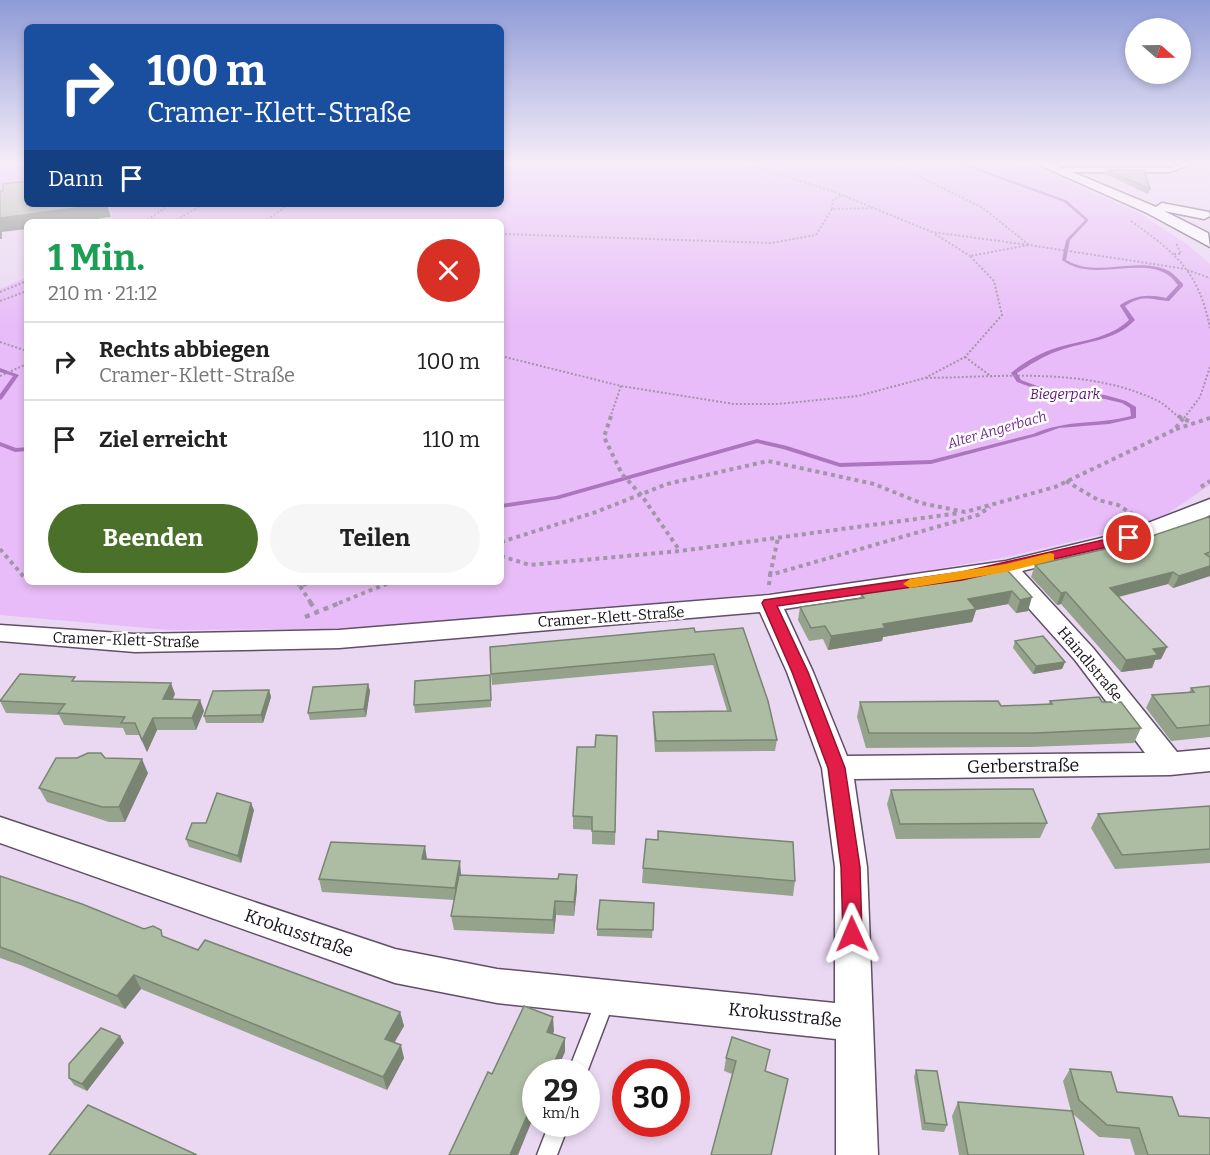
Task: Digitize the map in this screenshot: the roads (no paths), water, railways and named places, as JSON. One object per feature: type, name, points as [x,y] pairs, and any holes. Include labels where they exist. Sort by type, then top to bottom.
[{"type":"street","points":[[1166,218],[1206,240]]},
{"type":"street","points":[[1204,218],[1200,227],[1206,240]]},
{"type":"street","name":"Cramer-Klett-Straße","points":[[0,633],[135,643],[339,639],[769,590],[1006,568],[1129,538],[1192,516],[1210,506]]},
{"type":"street","name":"Haindlstraße","points":[[1006,568],[1084,654],[1170,764]]},
{"type":"street","points":[[769,590],[837,768],[851,867],[857,1155]]},
{"type":"street","name":"Gerberstraße","points":[[837,768],[1170,764],[1210,760]]},
{"type":"street","name":"Krokusstraße","points":[[0,830],[395,966],[497,986],[855,1023]]},
{"type":"lane","points":[[583,1059],[607,996]]},
{"type":"lane","points":[[547,1155],[554,1137]]},
{"type":"waterway","name":"Alter Angerbach","points":[[504,506],[557,498],[757,441],[785,447],[840,465],[931,462],[1059,427],[1134,417],[1133,407],[1124,402],[1105,397],[1050,392],[1019,381],[1014,373],[1057,349],[1115,333],[1132,320],[1122,306],[1133,299],[1143,297],[1167,300],[1181,285],[1169,273],[1156,268],[1084,268],[1064,260],[1068,240],[1087,220],[1085,218]]},
{"type":"waterway","name":"Alter Angerbach","points":[[0,370],[16,375],[0,398]]},
{"type":"waterway","name":"Alter Angerbach","points":[[0,444],[15,450],[24,449]]},
{"type":"park label","name":"Biegerpark","points":[[1065,394]]}]
